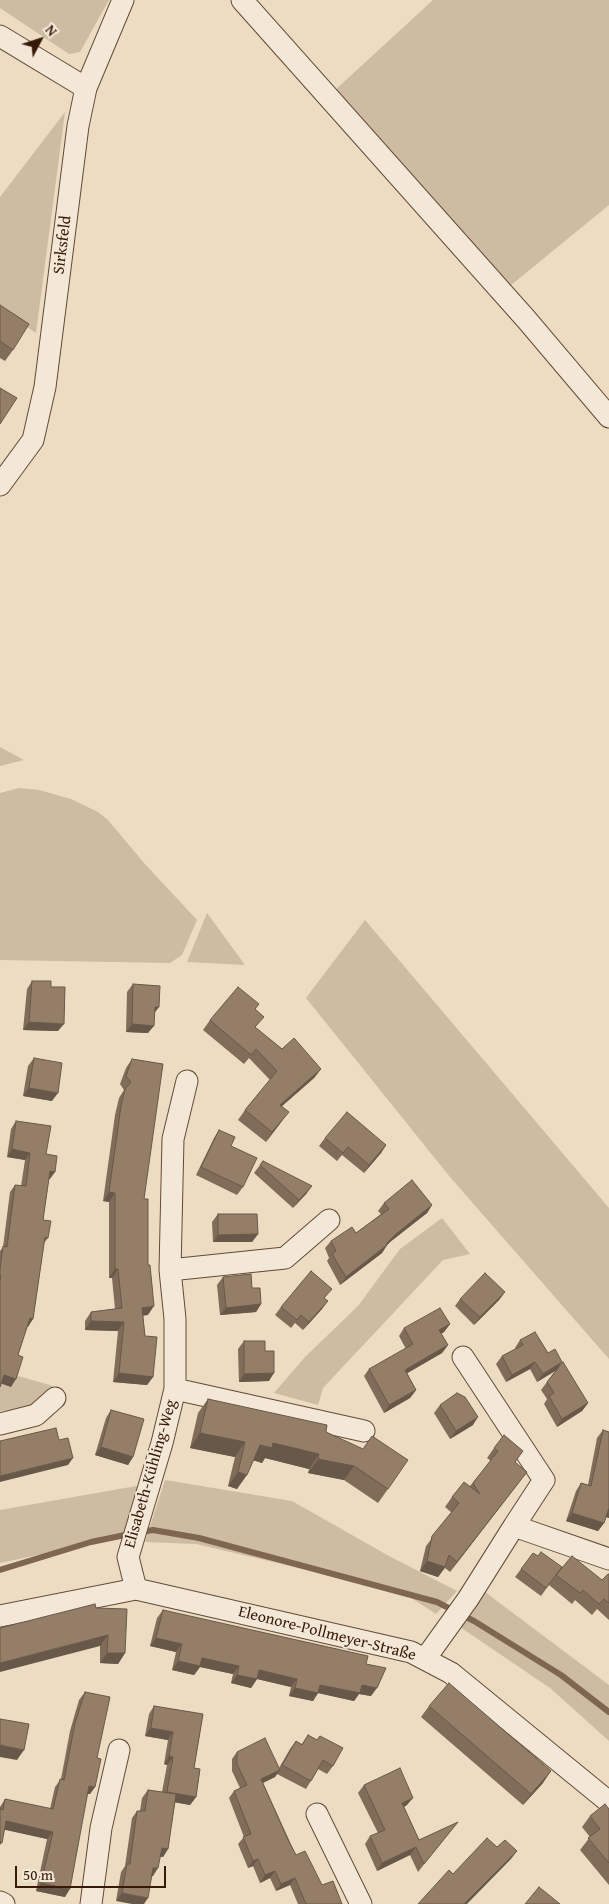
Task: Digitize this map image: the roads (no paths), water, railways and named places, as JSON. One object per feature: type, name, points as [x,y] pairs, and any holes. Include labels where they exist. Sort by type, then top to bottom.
[{"type":"street","name":"Sirksfeld","points":[[0,485],[33,440],[40,413],[78,126],[86,88],[123,0]]},
{"type":"street","points":[[242,0],[500,290],[609,417]]},
{"type":"street","points":[[0,36],[86,88]]},
{"type":"street","name":"Elisabeth-Kühling-Weg","points":[[136,1589],[128,1557],[162,1443],[175,1389],[175,1319],[170,1270],[174,1139],[187,1081]]},
{"type":"street","points":[[170,1270],[285,1258],[328,1220]]},
{"type":"street","points":[[425,1659],[468,1599],[544,1480],[463,1356]]},
{"type":"street","name":"Elisabeth-Kühling-Weg","points":[[175,1389],[364,1431]]},
{"type":"street","points":[[0,1424],[36,1415],[55,1398]]},
{"type":"street","points":[[514,1526],[609,1560]]},
{"type":"street","name":"Eleonore-Pollmeyer-Straße","points":[[0,1616],[136,1589],[402,1650],[425,1659],[451,1673],[609,1802]]},
{"type":"street","points":[[91,1904],[101,1828],[119,1750]]},
{"type":"street","points":[[317,1814],[361,1904]]},
{"type":"street","points":[[0,1902],[4,1904]]},
{"type":"waterway","points":[[140,1532],[153,1530],[199,1538],[437,1602],[474,1621],[561,1675],[609,1712]]},
{"type":"waterway","points":[[0,1570],[91,1542],[130,1534]]}]
